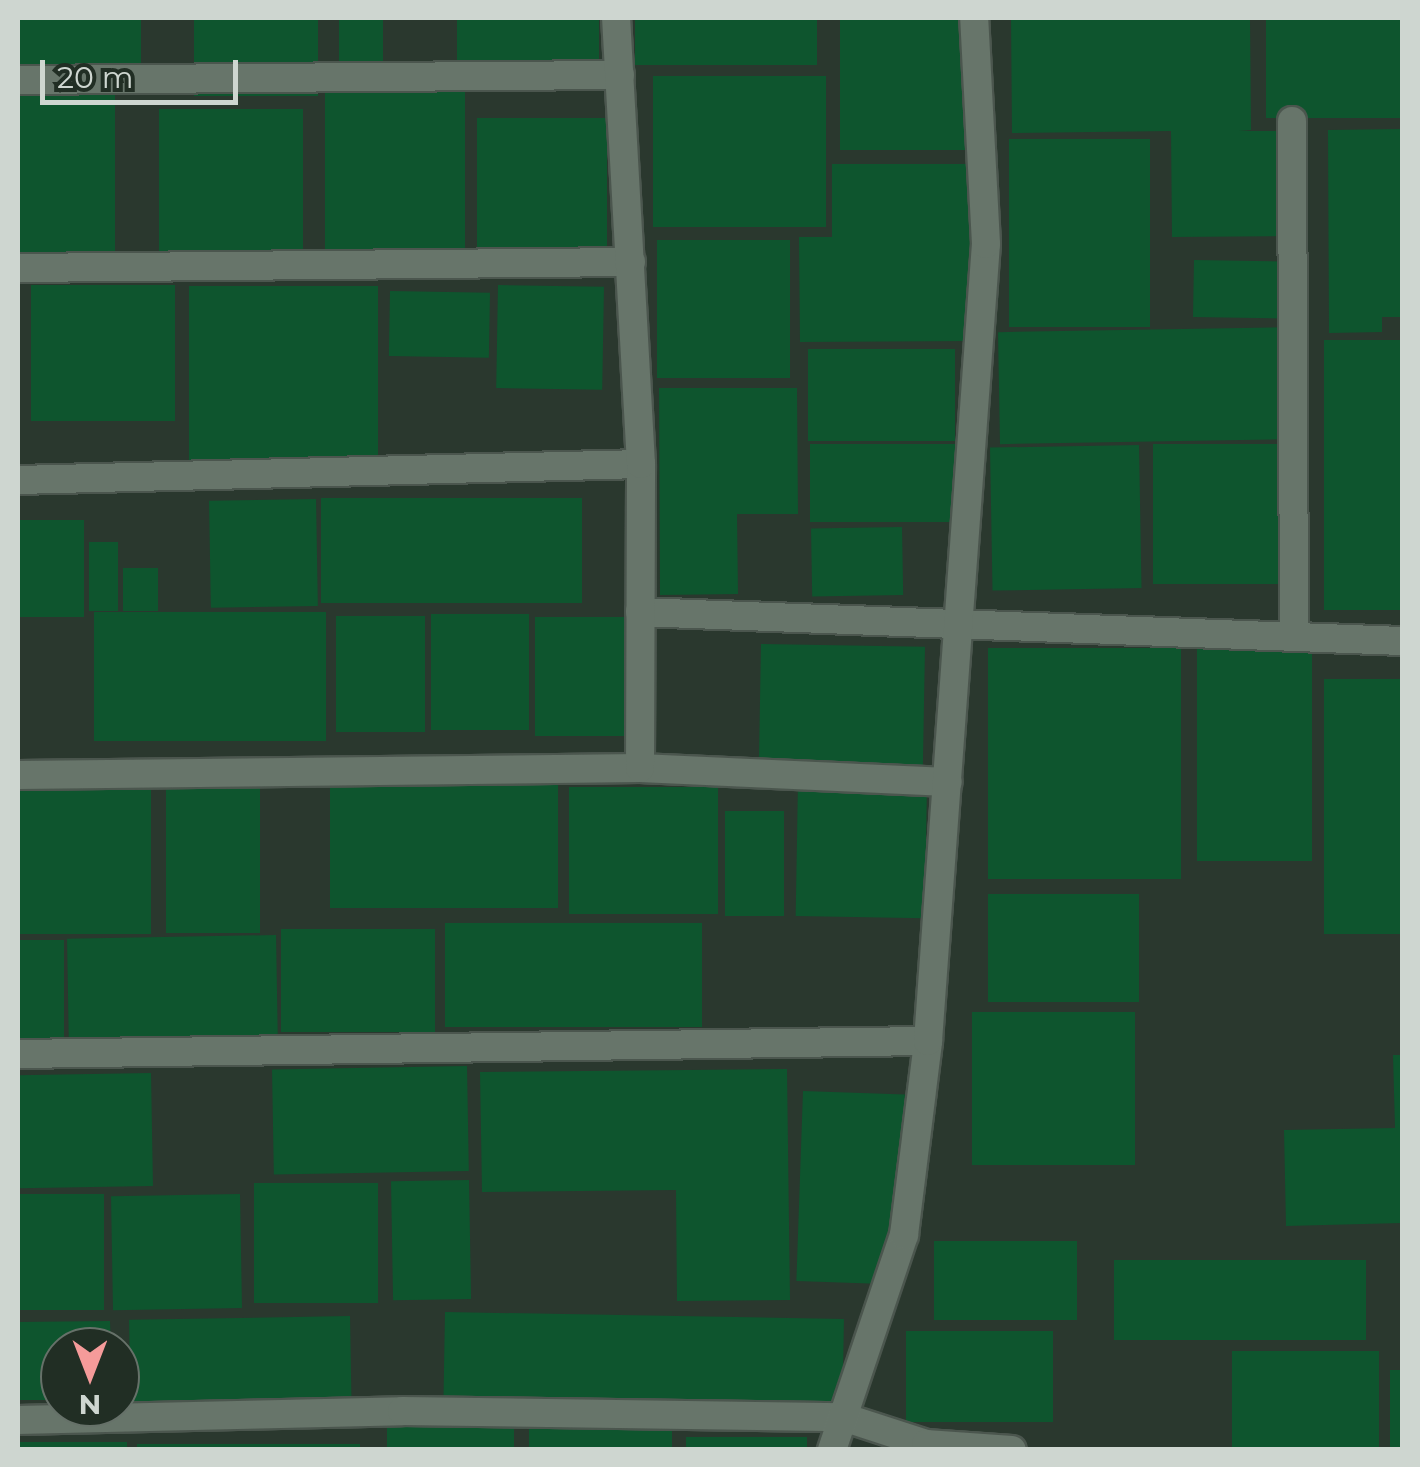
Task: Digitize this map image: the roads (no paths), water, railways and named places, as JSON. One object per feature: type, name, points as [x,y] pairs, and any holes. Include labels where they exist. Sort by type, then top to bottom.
[{"type":"street","points":[[616,18],[642,464],[640,768]]},
{"type":"street","points":[[832,1450],[904,1234],[928,1040],[986,244],[974,18]]},
{"type":"street","points":[[18,80],[620,75]]},
{"type":"street","points":[[1292,121],[1294,637]]},
{"type":"street","points":[[18,268],[630,262]]},
{"type":"street","points":[[18,480],[642,464]]},
{"type":"street","points":[[640,612],[1402,641]]},
{"type":"street","points":[[18,775],[640,768],[948,782]]},
{"type":"street","points":[[18,1054],[928,1040]]},
{"type":"street","points":[[18,1420],[402,1411],[844,1416],[926,1444],[1012,1450]]}]
